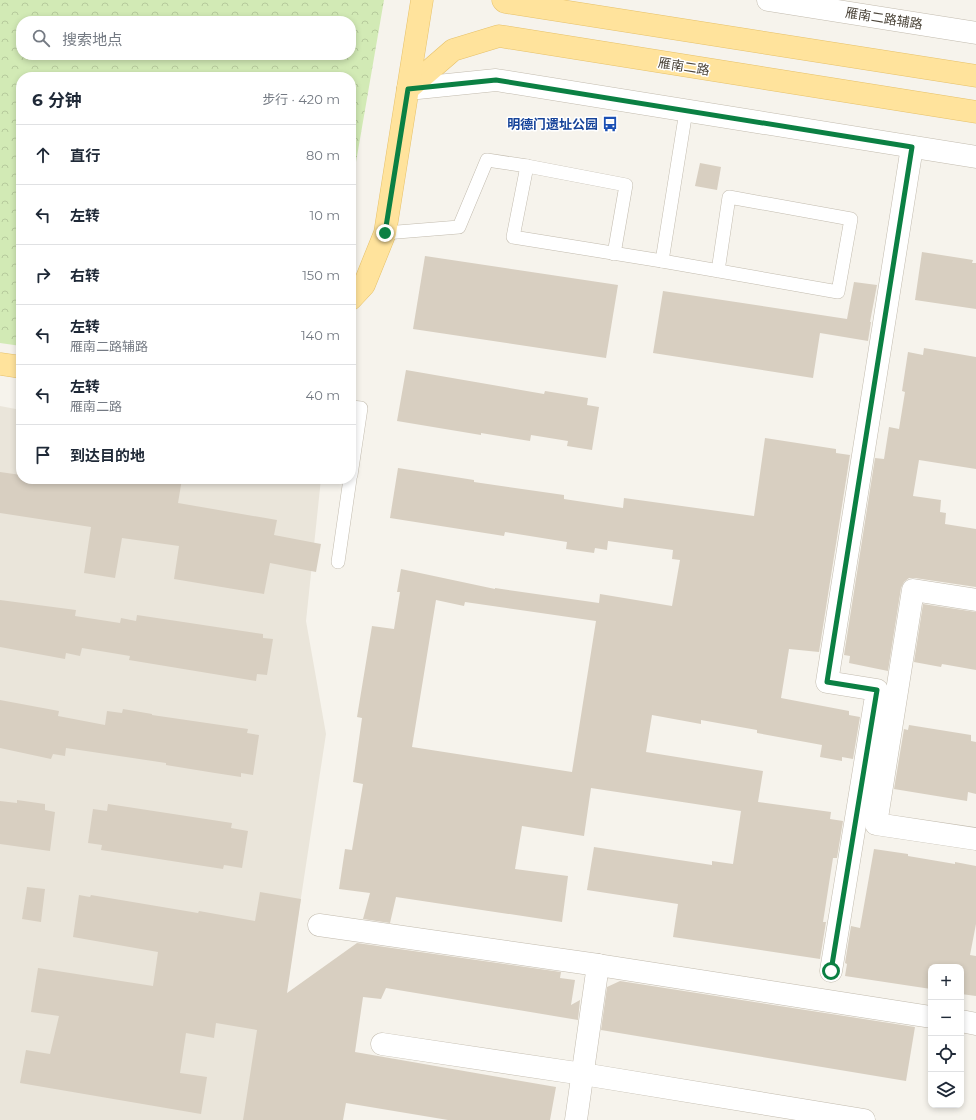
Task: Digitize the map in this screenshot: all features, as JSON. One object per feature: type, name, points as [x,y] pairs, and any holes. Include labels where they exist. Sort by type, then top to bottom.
[{"type":"main road","points":[[356,294],[364,285],[385,233],[422,0]]},
{"type":"main road","points":[[503,0],[505,2],[976,76]]},
{"type":"main road","name":"雁南二路","points":[[408,89],[453,50],[499,36],[976,112]]},
{"type":"main road","points":[[0,364],[16,366]]},
{"type":"street","name":"雁南二路辅路","points":[[768,0],[976,32]]},
{"type":"street","points":[[408,89],[496,80],[976,157]]},
{"type":"street","points":[[831,971],[877,690],[827,682],[912,147]]},
{"type":"street","points":[[976,600],[913,590],[876,824],[976,839]]},
{"type":"street","points":[[319,925],[598,965],[928,1017]]},
{"type":"street","points":[[576,1120],[598,965]]},
{"type":"street","points":[[964,1022],[976,1024]]},
{"type":"street","points":[[382,1044],[583,1074],[864,1120]]},
{"type":"lane","points":[[662,262],[686,111]]},
{"type":"lane","points":[[385,233],[459,227],[488,160],[626,185],[614,254]]},
{"type":"lane","points":[[527,166],[513,237],[838,292],[851,219],[729,197],[718,271]]},
{"type":"lane","points":[[356,407],[361,408],[356,442]]},
{"type":"lane","points":[[338,562],[349,484]]},
{"type":"shaded area","points":[[0,406],[16,409],[16,484],[320,484],[306,621],[326,734],[267,1120],[0,1120]]},
{"type":"green space","points":[[0,0],[384,0],[356,162],[356,72],[16,72],[16,345],[0,343]]},
{"type":"building","points":[[700,163],[721,167],[717,190],[695,186]]},
{"type":"building","points":[[922,252],[973,260],[972,263],[976,263],[976,309],[915,300]]},
{"type":"building","points":[[425,256],[618,285],[606,358],[413,329]]},
{"type":"building","points":[[854,282],[877,285],[868,341],[820,333],[813,378],[653,353],[663,291],[847,319]]},
{"type":"building","points":[[924,348],[976,357],[976,469],[919,460],[913,496],[941,500],[940,512],[946,513],[945,524],[976,529],[976,587],[915,578],[909,578],[904,582],[901,588],[888,671],[849,663],[850,656],[844,655],[875,458],[884,459],[889,427],[899,429],[905,392],[902,391],[908,352],[923,355]]},
{"type":"building","points":[[406,370],[544,394],[545,391],[588,398],[587,405],[599,407],[592,450],[567,446],[568,441],[531,435],[530,441],[481,433],[481,435],[397,421]]},
{"type":"building","points":[[765,438],[836,449],[836,453],[850,455],[819,652],[789,649],[781,698],[849,711],[849,715],[860,717],[853,759],[842,757],[842,761],[820,757],[822,745],[757,733],[757,730],[701,720],[701,724],[652,715],[646,752],[763,771],[758,802],[831,812],[830,819],[843,821],[837,858],[833,858],[823,922],[826,922],[820,959],[673,937],[678,904],[587,890],[594,847],[712,865],[712,861],[733,864],[741,811],[591,788],[584,836],[522,826],[515,869],[568,876],[562,922],[396,897],[390,923],[363,919],[370,893],[339,889],[345,849],[352,850],[363,784],[353,782],[362,718],[357,717],[372,626],[394,629],[400,592],[397,592],[401,569],[495,589],[599,603],[600,594],[672,606],[680,560],[672,559],[673,550],[608,541],[607,550],[595,548],[594,553],[566,549],[567,542],[505,532],[504,536],[390,518],[398,468],[474,480],[474,482],[564,495],[564,499],[623,508],[624,498],[754,516]],"holes":[[[436,600],[464,606],[465,602],[596,621],[572,772],[412,747]]]},
{"type":"building","points":[[0,472],[16,474],[16,484],[181,484],[178,503],[277,520],[274,535],[321,544],[316,572],[270,563],[264,594],[174,579],[179,546],[122,538],[115,578],[84,573],[91,527],[0,513]]},
{"type":"building","points":[[0,600],[76,610],[75,616],[120,623],[121,618],[136,621],[137,615],[263,634],[263,638],[273,639],[267,675],[257,674],[256,681],[129,660],[130,656],[82,648],[80,656],[66,653],[65,659],[0,647]]},
{"type":"building","points":[[923,604],[976,612],[976,670],[942,664],[941,667],[914,662]]},
{"type":"building","points":[[0,700],[59,711],[58,716],[105,725],[107,711],[122,713],[123,709],[152,715],[248,729],[247,733],[259,735],[253,775],[241,773],[241,777],[166,765],[166,763],[66,748],[65,756],[53,754],[51,759],[0,748]]},
{"type":"building","points":[[909,725],[971,735],[971,741],[976,742],[976,794],[968,792],[967,801],[894,789],[904,729],[908,730]]},
{"type":"building","points":[[17,800],[45,804],[45,810],[55,812],[50,851],[0,844],[0,801],[17,803]]},
{"type":"building","points":[[108,804],[232,823],[231,828],[248,831],[242,868],[224,865],[223,869],[101,850],[102,845],[88,843],[93,809],[107,811]]},
{"type":"building","points":[[874,849],[908,854],[908,856],[955,864],[955,862],[976,866],[976,924],[970,955],[976,956],[976,996],[964,994],[964,964],[928,964],[928,989],[845,976],[847,964],[845,963],[851,926],[860,928]]},
{"type":"building","points":[[27,887],[45,889],[41,922],[22,919]]},
{"type":"building","points":[[260,892],[301,899],[287,993],[357,943],[561,972],[560,978],[575,980],[571,1005],[580,1000],[578,1020],[386,988],[381,999],[363,997],[355,1052],[556,1087],[550,1120],[448,1120],[346,1103],[343,1120],[243,1120],[257,1030],[216,1023],[214,1038],[186,1033],[180,1073],[207,1077],[201,1114],[20,1083],[26,1050],[50,1054],[59,1016],[31,1012],[38,968],[153,986],[158,952],[73,937],[79,895],[90,897],[91,895],[255,921]]},
{"type":"building","points":[[620,981],[915,1027],[906,1081],[601,1030],[607,987]]},
{"type":"place","name":"明德门遗址公园","points":[[610,124]]},
{"type":"route","points":[[385,233],[408,89],[496,80],[912,147],[827,682],[877,690],[831,971]]}]
